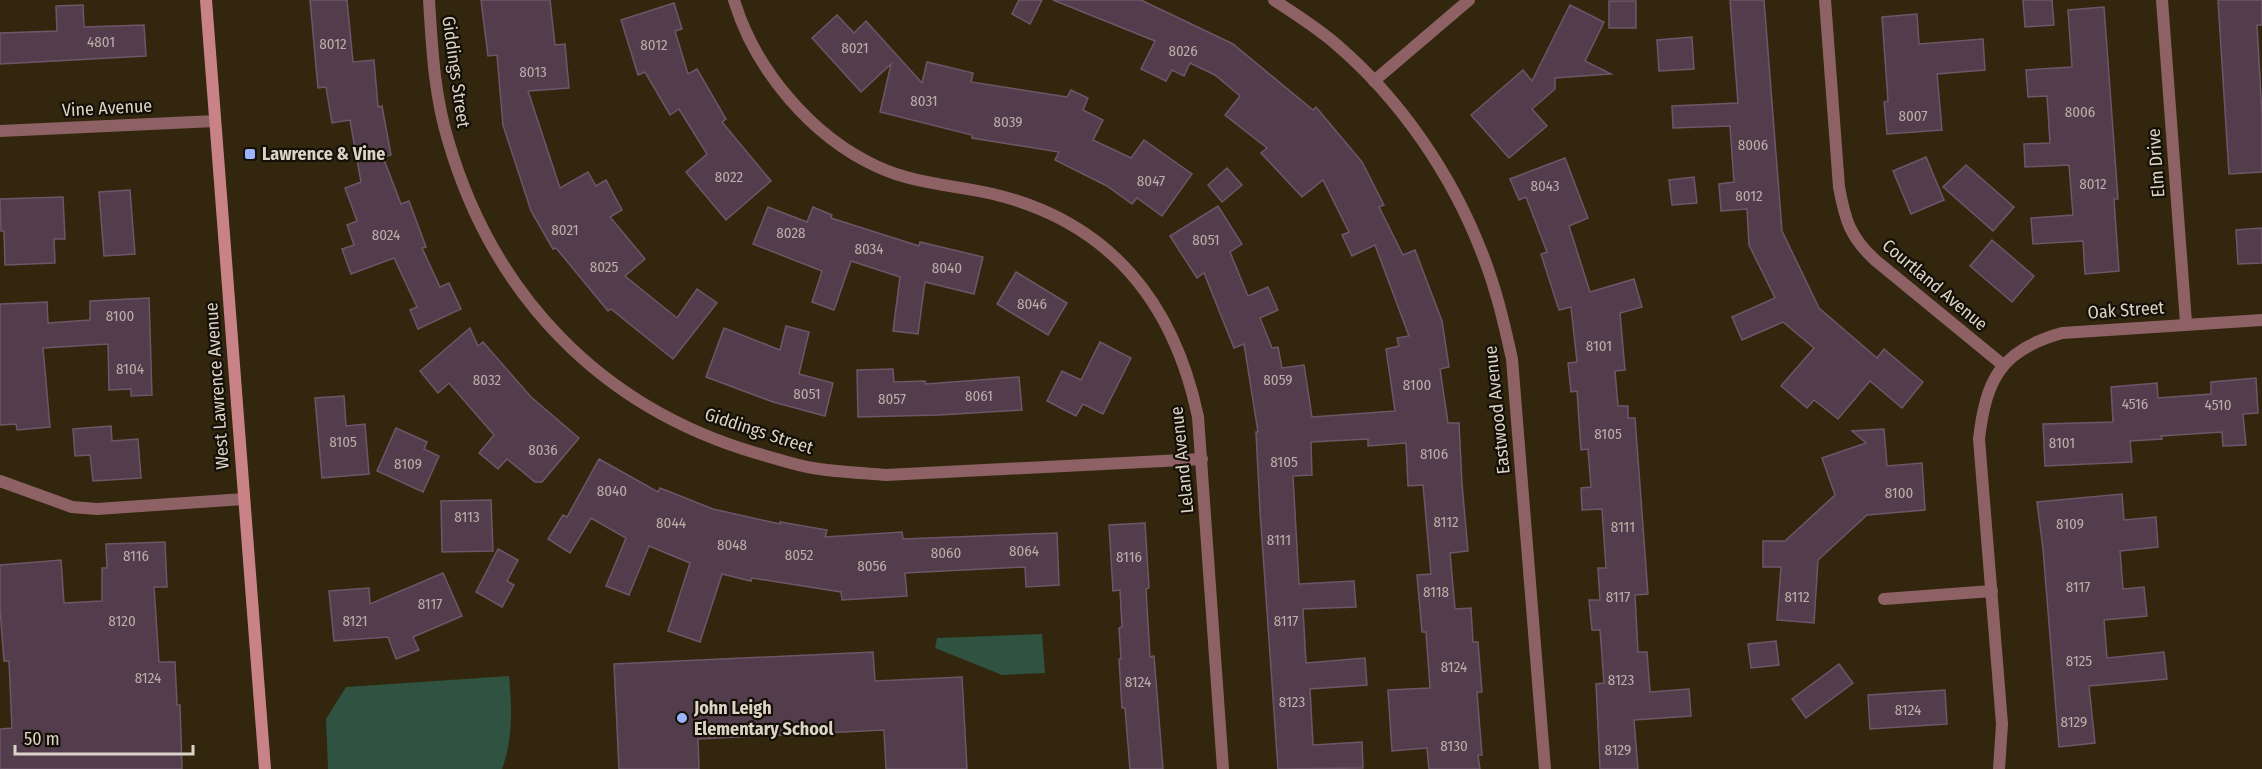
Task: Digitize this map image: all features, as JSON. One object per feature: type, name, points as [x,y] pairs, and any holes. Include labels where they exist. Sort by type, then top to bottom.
[{"type":"main road","name":"West Lawrence Avenue","points":[[206,0],[265,769]]},
{"type":"street","name":"Giddings Street","points":[[429,0],[433,61],[447,138],[458,174],[489,242],[530,303],[580,358],[638,400],[704,435],[736,447],[812,468],[852,473],[886,475],[1202,459]]},
{"type":"street","name":"Leland Avenue","points":[[734,0],[745,30],[772,76],[791,100],[834,141],[879,168],[937,185],[992,194],[1019,202],[1070,225],[1113,255],[1132,275],[1167,323],[1191,385],[1198,417],[1223,769]]},
{"type":"street","name":"Eastwood Avenue","points":[[1274,0],[1337,44],[1374,81],[1407,119],[1445,178],[1482,252],[1499,302],[1512,359],[1545,769]]},
{"type":"street","points":[[1374,81],[1469,0]]},
{"type":"street","name":"Courtland Avenue","points":[[1825,0],[1839,187],[1843,211],[1850,231],[1860,247],[2002,365]]},
{"type":"street","name":"Elm Drive","points":[[2162,0],[2186,323]]},
{"type":"street","name":"Vine Avenue","points":[[0,131],[215,122]]},
{"type":"street","name":"Oak Street","points":[[2002,365],[2029,345],[2062,333],[2186,323],[2262,320]]},
{"type":"street","points":[[1999,769],[2002,724],[1979,439],[1982,414],[1990,389],[2002,365]]},
{"type":"street","points":[[0,481],[72,507],[97,509],[244,499]]},
{"type":"street","points":[[1884,600],[1992,591]]},
{"type":"green space","points":[[1042,634],[1045,673],[1002,675],[935,648],[937,638]]},
{"type":"green space","points":[[509,676],[511,723],[506,758],[502,769],[328,769],[326,719],[346,687]]},
{"type":"building","points":[[310,0],[347,0],[353,62],[374,60],[378,107],[382,106],[391,155],[383,157],[401,204],[409,201],[426,247],[422,248],[440,287],[449,283],[461,309],[418,329],[410,310],[417,307],[394,258],[351,274],[342,249],[354,245],[347,225],[357,221],[345,188],[361,182],[350,120],[332,123],[326,87],[318,88]]},
{"type":"building","points":[[481,0],[550,0],[555,45],[565,44],[569,88],[528,91],[560,188],[588,172],[596,186],[606,180],[622,210],[610,217],[645,259],[625,276],[677,318],[697,289],[717,303],[673,359],[611,309],[608,311],[556,248],[553,249],[531,211],[503,125],[497,55],[488,56]]},
{"type":"building","points":[[1019,0],[1042,0],[1030,24],[1012,14]]},
{"type":"building","points":[[1053,0],[1141,0],[1233,44],[1313,110],[1316,107],[1362,162],[1384,205],[1379,207],[1403,255],[1415,250],[1442,321],[1449,367],[1440,369],[1448,423],[1459,423],[1468,551],[1450,553],[1455,609],[1471,608],[1473,642],[1478,642],[1482,692],[1477,692],[1482,755],[1478,755],[1480,769],[1429,769],[1427,748],[1392,751],[1388,690],[1430,688],[1426,632],[1422,632],[1417,575],[1431,574],[1423,485],[1408,486],[1406,443],[1368,446],[1368,439],[1311,442],[1312,475],[1293,476],[1299,584],[1354,581],[1356,607],[1303,609],[1306,663],[1365,658],[1367,685],[1310,689],[1313,745],[1362,742],[1363,768],[1278,769],[1260,511],[1256,432],[1258,432],[1244,344],[1234,348],[1204,273],[1197,278],[1170,236],[1218,206],[1242,244],[1230,252],[1248,296],[1268,287],[1278,310],[1260,318],[1272,348],[1278,347],[1282,368],[1304,365],[1312,417],[1395,411],[1386,349],[1399,346],[1397,338],[1409,336],[1375,245],[1352,256],[1342,235],[1349,232],[1323,180],[1302,197],[1261,153],[1267,148],[1225,115],[1240,96],[1215,75],[1190,63],[1184,76],[1172,70],[1166,81],[1141,69],[1155,41]]},
{"type":"building","points":[[1730,0],[1764,0],[1782,231],[1819,308],[1877,358],[1884,349],[1923,382],[1902,408],[1870,381],[1838,419],[1814,400],[1807,408],[1781,386],[1814,348],[1783,322],[1742,340],[1732,317],[1775,298],[1749,245],[1747,209],[1721,211],[1719,184],[1734,182],[1730,126],[1673,128],[1672,106],[1738,103]]},
{"type":"building","points":[[2023,0],[2052,0],[2054,25],[2025,27]]},
{"type":"building","points":[[2218,0],[2262,0],[2262,25],[2257,25],[2262,115],[2262,172],[2229,174]]},
{"type":"building","points":[[1609,1],[1636,1],[1636,28],[1609,28]]},
{"type":"building","points":[[674,3],[682,29],[675,31],[688,74],[697,69],[726,119],[722,122],[771,181],[726,220],[686,172],[707,154],[679,109],[670,115],[645,72],[638,75],[621,20]]},
{"type":"building","points":[[83,5],[84,27],[144,25],[146,56],[0,64],[0,33],[57,31],[56,6]]},
{"type":"building","points":[[1570,5],[1604,22],[1585,61],[1611,74],[1555,78],[1555,89],[1532,109],[1547,126],[1509,158],[1471,115],[1523,70],[1532,81]]},
{"type":"building","points":[[2104,7],[2118,199],[2114,199],[2119,271],[2085,274],[2083,241],[2033,244],[2031,218],[2073,215],[2069,165],[2025,167],[2024,144],[2050,143],[2047,96],[2028,97],[2026,70],[2072,67],[2068,10]]},
{"type":"building","points":[[1917,14],[1919,44],[1983,39],[1985,70],[1937,74],[1942,130],[1887,134],[1884,102],[1888,101],[1882,17]]},
{"type":"building","points":[[837,15],[854,33],[866,21],[922,83],[927,62],[973,73],[971,82],[1067,97],[1071,90],[1088,98],[1083,110],[1103,120],[1093,140],[1131,158],[1144,140],[1192,174],[1162,216],[1137,198],[1132,204],[1107,186],[1055,160],[1059,152],[972,138],[972,135],[880,112],[891,64],[861,92],[812,38]]},
{"type":"building","points":[[1692,37],[1694,69],[1659,71],[1657,40]]},
{"type":"building","points":[[1926,157],[1944,200],[1911,214],[1893,171]]},
{"type":"building","points":[[1565,158],[1588,218],[1569,226],[1590,292],[1634,279],[1642,307],[1620,313],[1625,370],[1615,371],[1618,406],[1628,406],[1628,418],[1635,418],[1648,594],[1635,595],[1638,652],[1647,652],[1650,692],[1689,689],[1691,716],[1634,720],[1638,769],[1600,769],[1596,684],[1604,683],[1600,630],[1592,630],[1589,600],[1600,600],[1598,568],[1606,568],[1602,509],[1582,510],[1581,488],[1591,487],[1588,449],[1581,450],[1577,391],[1571,392],[1568,363],[1577,362],[1571,307],[1559,310],[1541,254],[1547,252],[1526,197],[1519,200],[1510,179]]},
{"type":"building","points":[[1966,165],[2014,207],[1993,231],[1943,187]]},
{"type":"building","points":[[1227,168],[1242,185],[1222,202],[1208,185]]},
{"type":"building","points":[[1694,177],[1697,203],[1672,205],[1669,180]]},
{"type":"building","points":[[130,190],[135,254],[104,256],[99,192]]},
{"type":"building","points":[[63,197],[65,239],[54,239],[55,263],[5,265],[0,199]]},
{"type":"building","points":[[768,207],[807,222],[813,207],[832,215],[831,218],[919,246],[920,242],[983,257],[974,294],[925,282],[918,334],[893,331],[900,277],[851,261],[834,310],[812,302],[822,271],[753,244]]},
{"type":"building","points":[[2262,228],[2262,263],[2238,264],[2236,230]]},
{"type":"building","points":[[1992,240],[2034,276],[2012,302],[1970,266]]},
{"type":"building","points":[[1016,272],[1067,303],[1048,335],[997,304]]},
{"type":"building","points":[[149,298],[152,395],[131,396],[131,389],[109,390],[108,344],[43,348],[50,427],[17,430],[16,424],[0,425],[0,304],[47,302],[48,323],[90,320],[90,301]]},
{"type":"building","points":[[786,326],[809,332],[799,374],[833,383],[825,416],[773,402],[706,377],[724,328],[780,350]]},
{"type":"building","points":[[470,328],[478,346],[483,342],[531,397],[579,438],[542,482],[535,482],[507,459],[498,469],[479,453],[494,435],[449,383],[438,393],[420,371]]},
{"type":"building","points":[[1100,342],[1131,358],[1103,414],[1083,404],[1076,416],[1047,401],[1062,371],[1081,380]]},
{"type":"building","points":[[893,369],[894,382],[925,381],[926,384],[1019,377],[1022,410],[858,417],[857,370]]},
{"type":"building","points":[[2256,378],[2258,413],[2243,414],[2246,445],[2223,446],[2222,432],[2161,436],[2162,439],[2130,441],[2132,462],[2045,466],[2043,424],[2113,422],[2111,387],[2157,383],[2158,398],[2211,394],[2211,382]]},
{"type":"building","points":[[344,396],[346,426],[365,424],[369,474],[322,478],[315,398]]},
{"type":"building","points":[[111,426],[112,441],[138,439],[141,478],[93,481],[90,455],[75,456],[73,429]]},
{"type":"building","points":[[396,428],[427,442],[424,449],[439,456],[423,492],[377,471]]},
{"type":"building","points":[[1884,429],[1887,466],[1922,463],[1925,510],[1867,515],[1818,560],[1814,623],[1777,620],[1781,567],[1763,567],[1763,541],[1785,541],[1835,495],[1822,458],[1866,443],[1852,431]]},
{"type":"building","points":[[599,459],[658,492],[660,488],[713,509],[780,524],[780,522],[827,530],[825,537],[902,532],[903,539],[1057,533],[1059,585],[1026,587],[1025,567],[905,573],[907,596],[842,600],[841,592],[752,578],[751,581],[722,574],[700,642],[668,631],[690,563],[649,546],[629,595],[606,586],[626,538],[591,518],[570,553],[548,539],[563,515],[567,517]]},
{"type":"building","points":[[2122,494],[2124,520],[2156,517],[2158,547],[2120,551],[2123,589],[2144,587],[2147,616],[2104,620],[2107,658],[2164,652],[2167,679],[2089,686],[2095,743],[2059,747],[2037,502]]},
{"type":"building","points":[[491,500],[493,551],[442,552],[441,501]]},
{"type":"building","points":[[1145,523],[1150,657],[1154,656],[1163,769],[1130,769],[1125,708],[1122,708],[1119,659],[1121,659],[1119,628],[1122,627],[1120,590],[1113,591],[1109,525]]},
{"type":"building","points":[[165,542],[167,587],[154,587],[159,662],[175,662],[177,705],[180,705],[182,769],[0,769],[0,729],[12,728],[9,661],[4,661],[0,609],[0,565],[61,560],[64,603],[102,601],[102,568],[107,568],[106,544]]},
{"type":"building","points":[[498,549],[518,560],[507,581],[514,585],[502,607],[476,592]]},
{"type":"building","points":[[443,573],[462,616],[413,637],[419,650],[396,659],[388,637],[334,641],[329,591],[369,588],[370,604]]},
{"type":"building","points":[[1776,641],[1779,665],[1751,668],[1748,644]]},
{"type":"building","points":[[873,652],[875,681],[962,677],[967,769],[886,769],[884,730],[698,739],[699,769],[619,769],[614,664]]},
{"type":"building","points":[[1839,664],[1853,683],[1806,718],[1792,699]]},
{"type":"building","points":[[1945,690],[1947,724],[1870,729],[1868,695]]},
{"type":"place","name":"Lawrence & Vine","points":[[250,154]]},
{"type":"place","name":"John Leigh Elementary School","points":[[682,718]]}]
